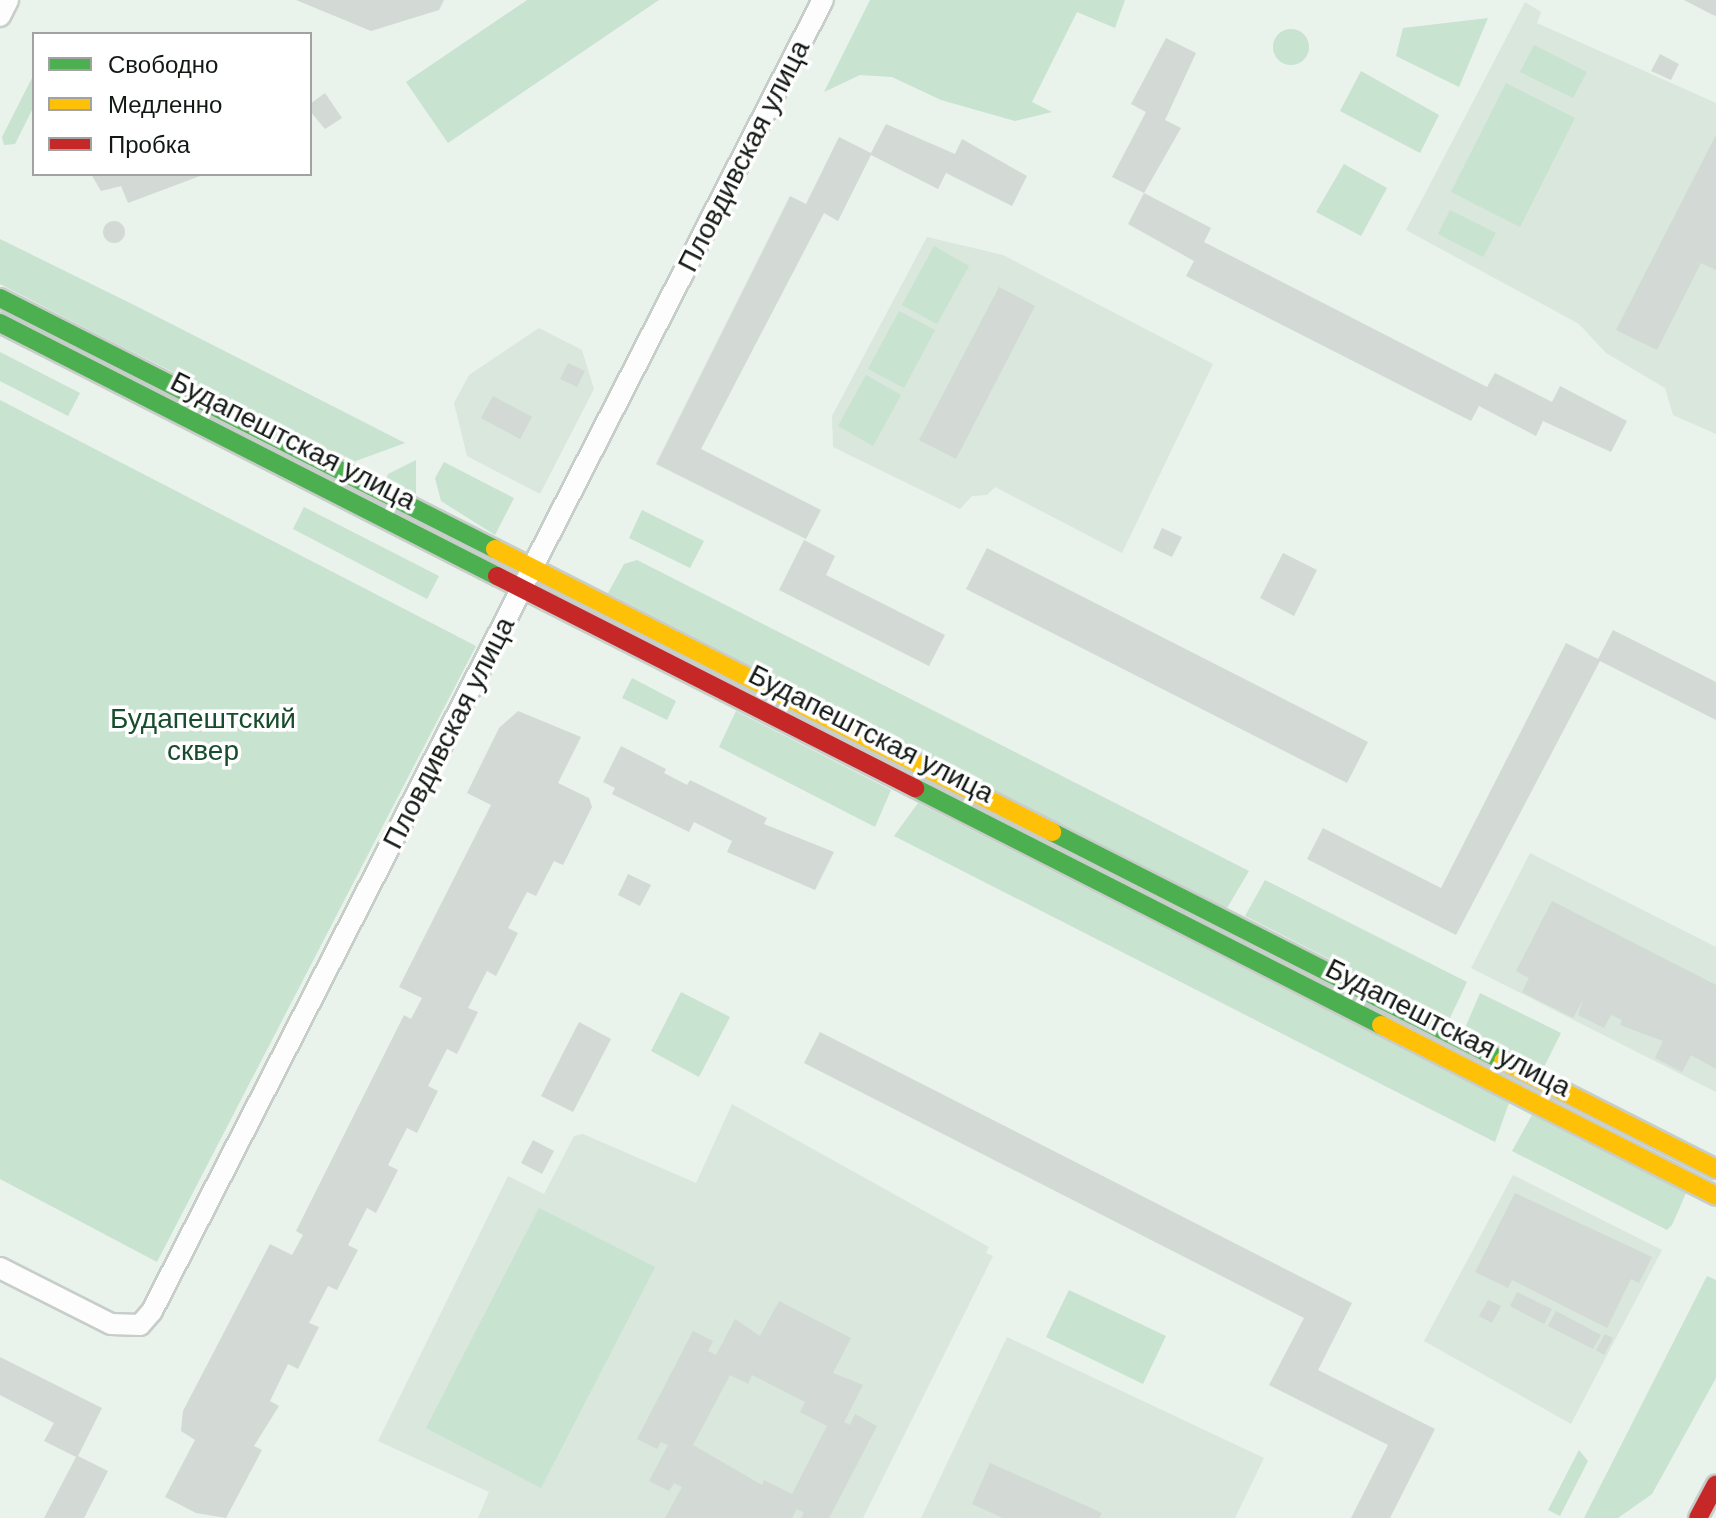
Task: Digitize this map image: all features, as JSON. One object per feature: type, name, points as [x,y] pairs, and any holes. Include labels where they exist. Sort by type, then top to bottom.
[{"type":"street","points":[[0,16],[8,0]]},
{"type":"street","name":"Пловдивская улица","points":[[0,1268],[111,1324],[140,1325],[524,589],[823,0]]},
{"type":"street","name":"Будапештская улица","points":[[0,298],[1716,1169]]},
{"type":"street","name":"Будапештская улица","points":[[0,323],[1716,1196]]},
{"type":"street","points":[[1696,1515],[1716,1484]]},
{"type":"shaded area","points":[[1525,2],[1541,12],[1537,23],[1716,103],[1716,434],[1673,415],[1665,388],[1606,353],[1579,324],[1406,230]]},
{"type":"shaded area","points":[[927,237],[1003,255],[1213,364],[1122,553],[995,487],[987,495],[972,496],[960,509],[833,447],[832,416]]},
{"type":"shaded area","points":[[539,328],[582,350],[594,389],[540,494],[467,456],[454,403],[469,375]]},
{"type":"shaded area","points":[[1530,853],[1716,947],[1716,1092],[1471,968]]},
{"type":"shaded area","points":[[732,1104],[989,1247],[986,1253],[993,1256],[863,1518],[478,1518],[489,1492],[378,1441],[508,1176],[544,1194],[574,1136],[583,1134],[696,1183]]},
{"type":"shaded area","points":[[1513,1175],[1662,1250],[1571,1424],[1424,1341]]},
{"type":"shaded area","points":[[1007,1337],[1264,1458],[1235,1518],[921,1518]]},
{"type":"green space","points":[[527,0],[659,0],[448,143],[406,82]]},
{"type":"green space","points":[[870,0],[1125,0],[1115,28],[1077,12],[1032,102],[1052,112],[1015,121],[941,100],[892,77],[860,75],[824,92]]},
{"type":"green space","points":[[1488,18],[1459,87],[1396,56],[1403,28]]},
{"type":"green space","points":[[1291,29],[1303,35],[1309,47],[1303,59],[1291,65],[1279,59],[1273,47],[1279,35]]},
{"type":"green space","points":[[1534,45],[1587,72],[1573,98],[1520,72]]},
{"type":"green space","points":[[1361,71],[1439,115],[1420,153],[1340,111]]},
{"type":"green space","points":[[32,78],[32,110],[15,144],[4,145],[2,137]]},
{"type":"green space","points":[[1506,83],[1575,118],[1520,227],[1451,192]]},
{"type":"green space","points":[[1344,164],[1387,188],[1361,236],[1316,212]]},
{"type":"green space","points":[[1450,210],[1496,233],[1483,257],[1438,234]]},
{"type":"green space","points":[[0,239],[405,443],[353,462],[109,340],[0,284]]},
{"type":"green space","points":[[934,246],[969,266],[937,324],[902,305]]},
{"type":"green space","points":[[899,311],[935,330],[904,388],[868,369]]},
{"type":"green space","points":[[0,352],[80,393],[68,416],[0,381]]},
{"type":"green space","points":[[866,375],[901,395],[873,446],[838,426]]},
{"type":"green space","name":"Будапештский сквер","points":[[0,400],[476,646],[157,1262],[0,1179]]},
{"type":"green space","points":[[416,460],[416,494],[386,480],[388,474]]},
{"type":"green space","points":[[444,462],[514,498],[495,535],[441,501],[435,478]]},
{"type":"green space","points":[[304,507],[439,576],[427,599],[293,529]]},
{"type":"green space","points":[[642,510],[704,541],[690,568],[629,538]]},
{"type":"green space","points":[[637,560],[1249,871],[1227,908],[608,593],[624,564]]},
{"type":"green space","points":[[632,678],[676,701],[667,720],[622,698]]},
{"type":"green space","points":[[736,711],[891,790],[875,827],[719,747]]},
{"type":"green space","points":[[918,803],[1509,1103],[1495,1142],[894,836]]},
{"type":"green space","points":[[1265,880],[1467,982],[1449,1020],[1245,916]]},
{"type":"green space","points":[[681,992],[730,1017],[699,1077],[651,1051]]},
{"type":"green space","points":[[1480,993],[1561,1033],[1544,1067],[1465,1028]]},
{"type":"green space","points":[[1532,1115],[1686,1193],[1672,1225],[1667,1230],[1512,1151]]},
{"type":"green space","points":[[539,1208],[655,1267],[541,1488],[426,1428]]},
{"type":"green space","points":[[1707,1276],[1716,1280],[1716,1378],[1652,1494],[1618,1518],[1584,1518]]},
{"type":"green space","points":[[1069,1290],[1166,1336],[1143,1384],[1046,1337]]},
{"type":"green space","points":[[1579,1450],[1588,1461],[1560,1516],[1548,1510]]},
{"type":"building","points":[[296,0],[444,0],[439,10],[371,31]]},
{"type":"building","points":[[1684,0],[1716,0],[1716,16],[1713,15]]},
{"type":"building","points":[[1166,38],[1196,53],[1165,120],[1181,128],[1144,193],[1112,177],[1146,112],[1131,104]]},
{"type":"building","points":[[1660,54],[1679,64],[1671,80],[1651,71]]},
{"type":"building","points":[[325,93],[342,118],[325,129],[312,113],[312,103]]},
{"type":"building","points":[[886,124],[955,154],[962,139],[1027,176],[1012,206],[946,173],[938,189],[871,155],[838,221],[824,213],[701,449],[821,510],[806,539],[656,464],[790,196],[806,204],[839,137],[871,153]]},
{"type":"building","points":[[1716,135],[1716,270],[1701,263],[1657,350],[1616,330]]},
{"type":"building","points":[[92,176],[200,176],[128,203],[121,186],[101,191]]},
{"type":"building","points":[[1144,193],[1211,228],[1204,242],[1487,387],[1495,373],[1552,402],[1560,386],[1627,421],[1611,452],[1543,421],[1536,436],[1479,406],[1471,421],[1186,276],[1194,261],[1128,224]]},
{"type":"building","points":[[114,221],[122,224],[125,232],[122,240],[114,243],[106,240],[103,232],[106,224]]},
{"type":"building","points":[[999,287],[1035,306],[956,459],[919,440]]},
{"type":"building","points":[[568,363],[585,371],[577,387],[560,379]]},
{"type":"building","points":[[493,396],[532,417],[520,439],[481,418]]},
{"type":"building","points":[[1162,528],[1182,537],[1172,557],[1153,548]]},
{"type":"building","points":[[804,540],[835,556],[826,575],[945,635],[929,666],[779,590]]},
{"type":"building","points":[[987,548],[1368,742],[1347,783],[966,589]]},
{"type":"building","points":[[1283,553],[1317,570],[1294,616],[1260,598]]},
{"type":"building","points":[[1613,630],[1716,682],[1716,720],[1600,661],[1456,935],[1307,859],[1323,828],[1441,888],[1566,643],[1598,659]]},
{"type":"building","points":[[518,711],[581,737],[558,783],[589,798],[592,807],[563,865],[554,861],[536,896],[527,892],[508,928],[518,933],[496,976],[487,971],[468,1008],[478,1012],[457,1054],[447,1049],[428,1086],[438,1091],[417,1133],[407,1128],[388,1165],[398,1170],[376,1213],[367,1208],[348,1245],[358,1250],[337,1290],[328,1286],[309,1323],[319,1327],[298,1369],[288,1364],[270,1401],[279,1406],[254,1446],[262,1450],[226,1518],[196,1513],[165,1497],[195,1440],[181,1431],[183,1411],[270,1244],[292,1255],[303,1235],[296,1231],[404,1015],[411,1019],[422,998],[399,987],[491,805],[467,793],[499,728]]},
{"type":"building","points":[[621,746],[666,769],[664,773],[687,785],[690,780],[767,818],[764,824],[834,852],[815,890],[727,852],[732,841],[694,822],[689,832],[612,794],[615,788],[603,782]]},
{"type":"building","points":[[628,874],[651,885],[640,906],[618,895]]},
{"type":"building","points":[[1552,901],[1716,985],[1716,1069],[1691,1055],[1682,1072],[1655,1058],[1663,1041],[1620,1025],[1622,1020],[1611,1015],[1604,1028],[1578,1015],[1583,1000],[1573,1018],[1522,992],[1529,978],[1516,971]]},
{"type":"building","points":[[579,1022],[611,1039],[573,1112],[541,1096]]},
{"type":"building","points":[[820,1032],[1352,1303],[1318,1370],[1435,1429],[1390,1518],[1351,1518],[1388,1445],[1269,1385],[1304,1318],[804,1063]]},
{"type":"building","points":[[533,1140],[554,1151],[542,1174],[521,1163]]},
{"type":"building","points":[[1515,1193],[1652,1257],[1639,1283],[1631,1279],[1607,1328],[1512,1280],[1508,1288],[1475,1272]]},
{"type":"building","points":[[1517,1292],[1552,1309],[1544,1324],[1510,1306]]},
{"type":"building","points":[[1488,1300],[1501,1306],[1492,1323],[1479,1316]]},
{"type":"building","points":[[779,1301],[851,1338],[833,1373],[863,1385],[844,1422],[850,1425],[855,1414],[877,1426],[829,1518],[801,1518],[804,1513],[797,1509],[792,1518],[665,1518],[682,1487],[674,1483],[669,1491],[649,1481],[668,1445],[661,1442],[657,1449],[637,1439],[693,1331],[713,1341],[708,1351],[716,1355],[735,1319],[760,1336]],"holes":[[[730,1375],[748,1384],[752,1375],[805,1402],[800,1412],[827,1426],[792,1494],[764,1480],[762,1485],[693,1445]]]},
{"type":"building","points":[[1556,1311],[1601,1335],[1593,1349],[1548,1326]]},
{"type":"building","points":[[1605,1334],[1613,1338],[1604,1355],[1596,1350]]},
{"type":"building","points":[[0,1357],[102,1408],[78,1456],[108,1471],[84,1518],[44,1518],[76,1457],[44,1441],[54,1423],[0,1395]]},
{"type":"building","points":[[990,1463],[1102,1513],[1099,1518],[1003,1518],[972,1504]]},
{"type":"traffic: fast","points":[[0,298],[495,549]]},
{"type":"traffic: fast","points":[[0,323],[497,576]]},
{"type":"traffic: fast","points":[[915,788],[1381,1025]]},
{"type":"traffic: fast","points":[[1052,832],[1503,1061]]},
{"type":"traffic: slow","points":[[495,549],[1052,832]]},
{"type":"traffic: slow","points":[[1381,1025],[1716,1196]]},
{"type":"traffic: slow","points":[[1503,1061],[1716,1169]]},
{"type":"traffic: jam","points":[[497,576],[915,788]]},
{"type":"traffic: jam","points":[[1698,1518],[1716,1484]]}]
